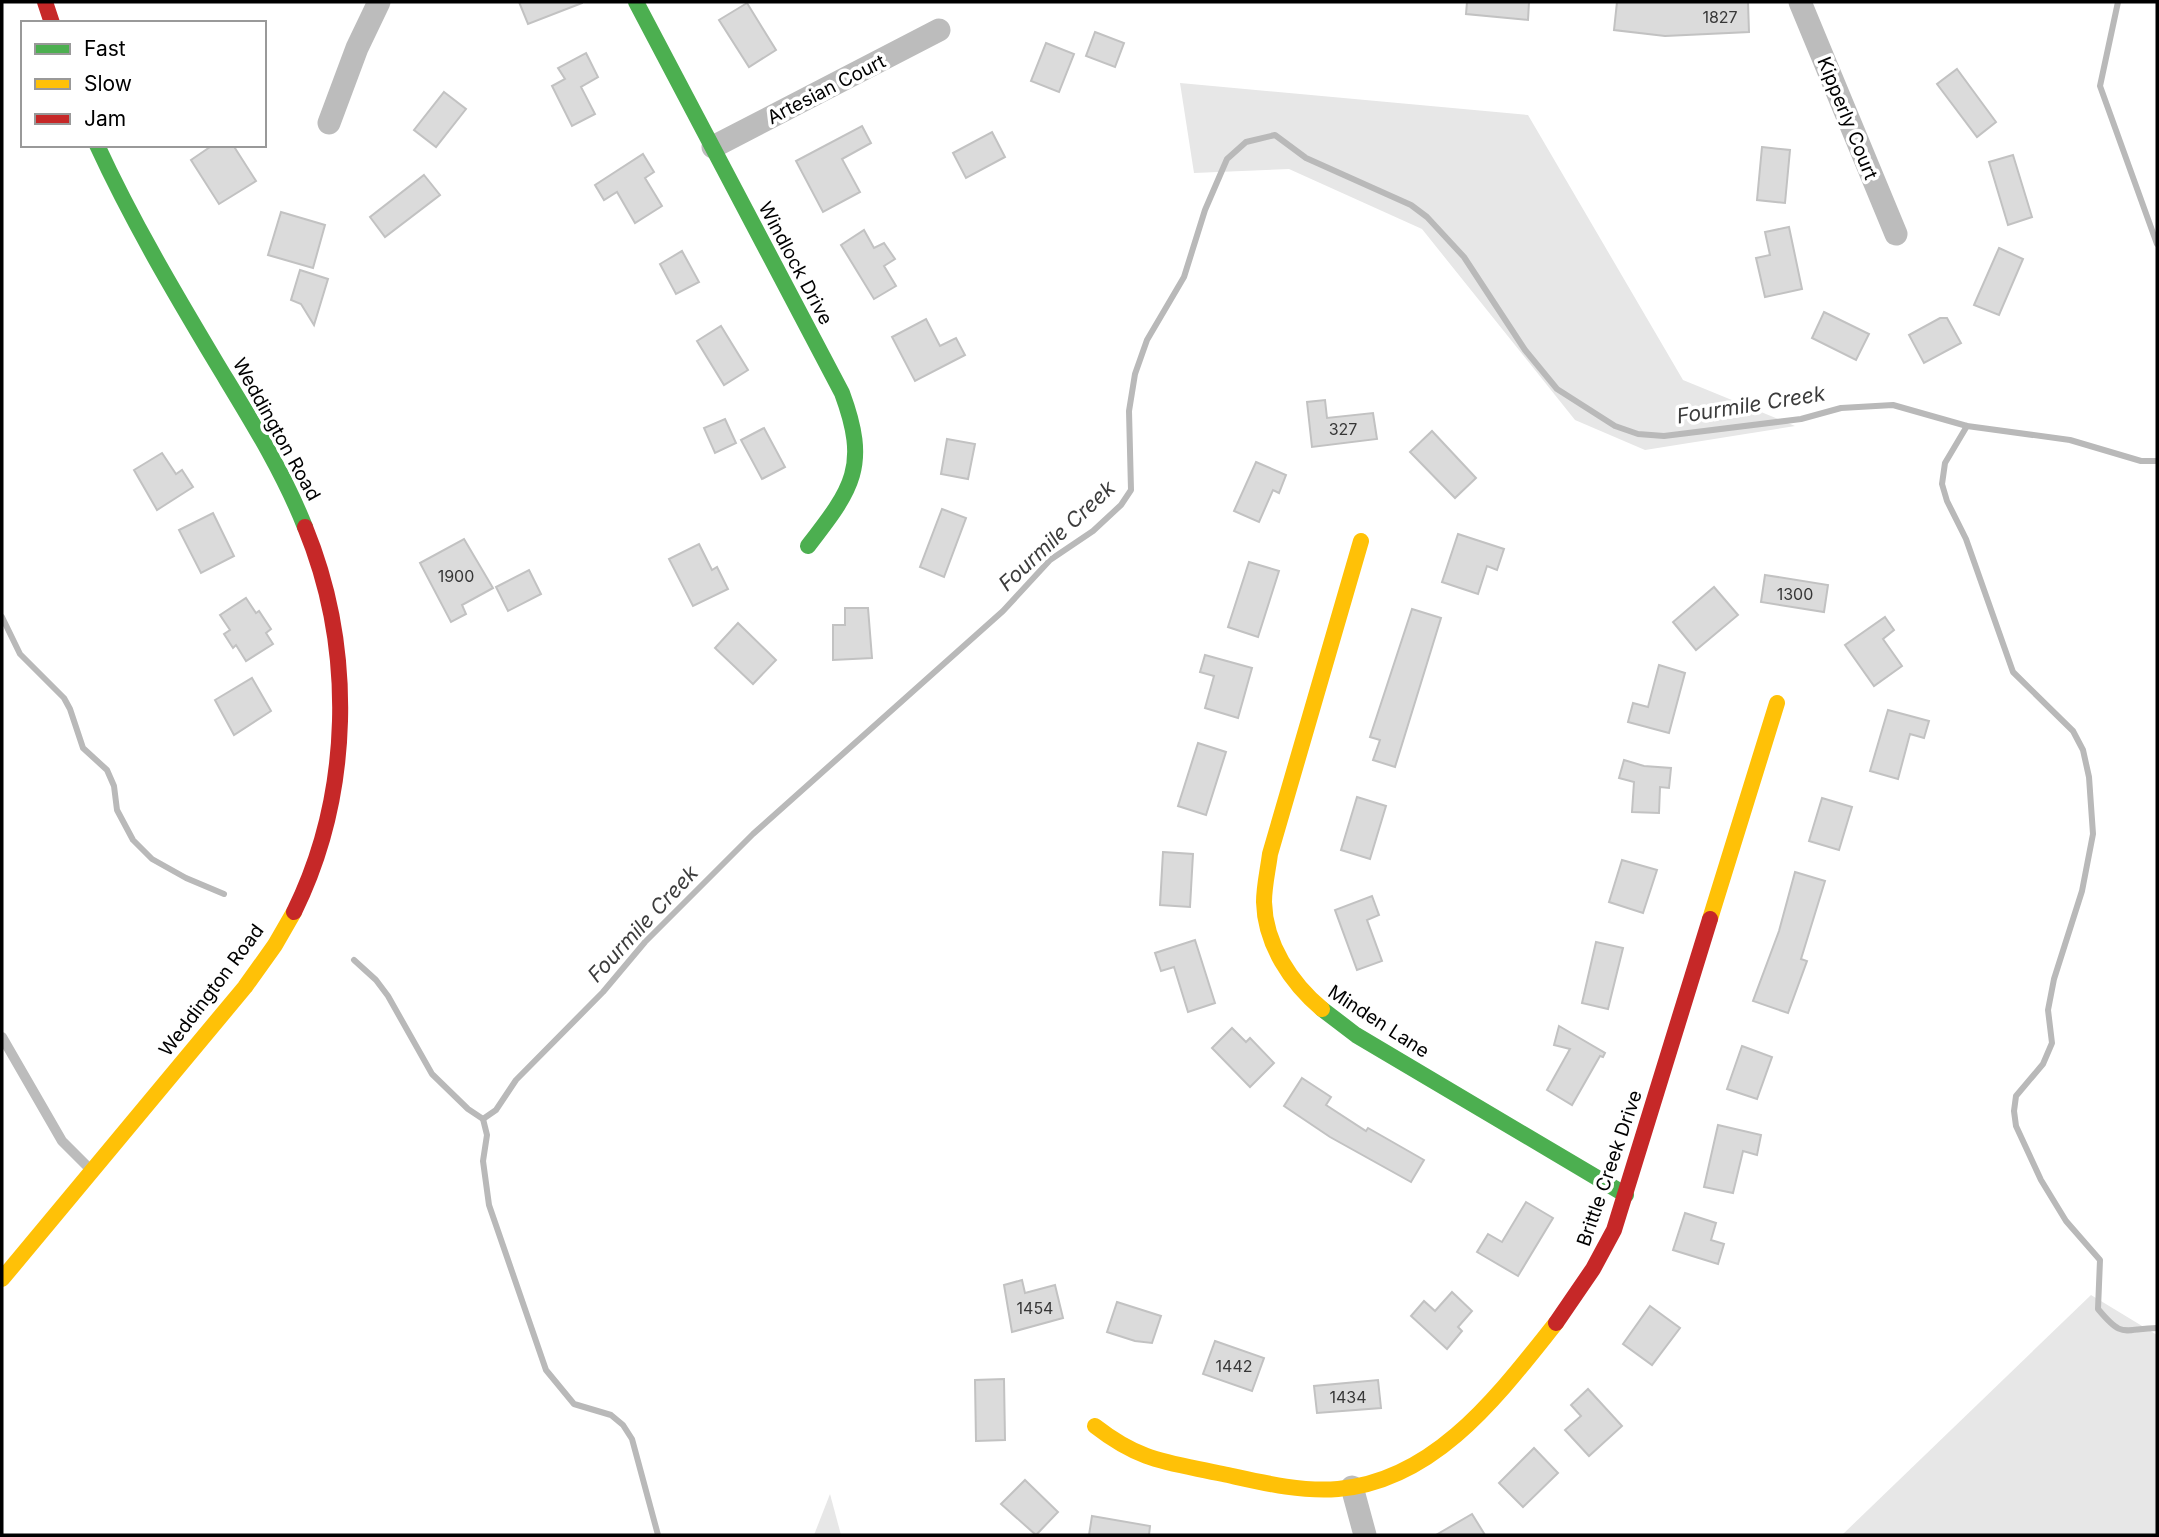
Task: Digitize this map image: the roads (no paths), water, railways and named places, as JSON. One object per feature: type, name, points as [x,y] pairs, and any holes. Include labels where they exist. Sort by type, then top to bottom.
[{"type":"street","points":[[45,2],[51,21]]},
{"type":"street","points":[[329,123],[357,48],[379,2]]},
{"type":"street","name":"Windlock Drive","points":[[636,2],[842,394],[853,423],[857,443],[855,464],[849,482],[837,507],[808,546]]},
{"type":"street","name":"Kipperly Court","points":[[1800,2],[1896,234]]},
{"type":"street","name":"Artesian Court","points":[[713,148],[939,30]]},
{"type":"street","name":"Weddington Road","points":[[2,1279],[232,1002],[271,950],[299,901],[319,849],[334,790],[340,742],[339,655],[332,610],[319,561],[294,498],[145,242],[98,147]]},
{"type":"street","name":"Minden Lane","points":[[1362,541],[1269,854],[1264,899],[1266,919],[1274,947],[1287,974],[1324,1013],[1356,1035],[1626,1195]]},
{"type":"street","name":"Brittle Creek Drive","points":[[1095,1426],[1114,1441],[1141,1455],[1261,1483],[1327,1489],[1352,1487],[1392,1476],[1419,1463],[1443,1446],[1502,1388],[1584,1287],[1614,1230],[1777,703]]},
{"type":"street","points":[[1352,1487],[1365,1535]]},
{"type":"lane","points":[[2,1037],[62,1141],[91,1171]]},
{"type":"waterway","name":"Fourmile Creek","points":[[2118,2],[2100,86],[2157,244]]},
{"type":"waterway","name":"Fourmile Creek","points":[[483,1119],[496,1110],[516,1080],[603,992],[645,942],[753,834],[1003,611],[1050,560],[1093,531],[1121,505],[1131,490],[1129,411],[1135,374],[1147,340],[1184,277],[1205,210],[1227,159],[1246,142],[1275,135],[1306,158],[1411,205],[1427,217],[1464,257],[1525,350],[1557,389],[1615,426],[1638,434],[1664,436],[1801,419],[1841,408],[1893,405],[1967,426],[2070,440],[2141,461],[2157,461]]},
{"type":"waterway","points":[[1967,426],[1945,463],[1942,484],[1947,501],[1966,539],[2013,672],[2073,731],[2083,750],[2089,777],[2093,834],[2082,891],[2054,979],[2048,1010],[2052,1043],[2043,1064],[2016,1096],[2016,1126],[2041,1180],[2066,1221],[2100,1260],[2098,1309],[2113,1325],[2124,1330],[2157,1328]]},
{"type":"waterway","points":[[2,617],[20,654],[64,698],[83,748],[107,770],[114,786],[117,810],[133,840],[152,859],[186,878],[224,894]]},
{"type":"waterway","points":[[354,960],[376,980],[388,996],[432,1074],[468,1109],[483,1119]]},
{"type":"waterway","name":"Fourmile Creek","points":[[483,1119],[487,1135],[483,1161],[489,1205],[546,1370],[574,1404],[611,1415],[623,1425],[632,1439],[658,1535]]}]
